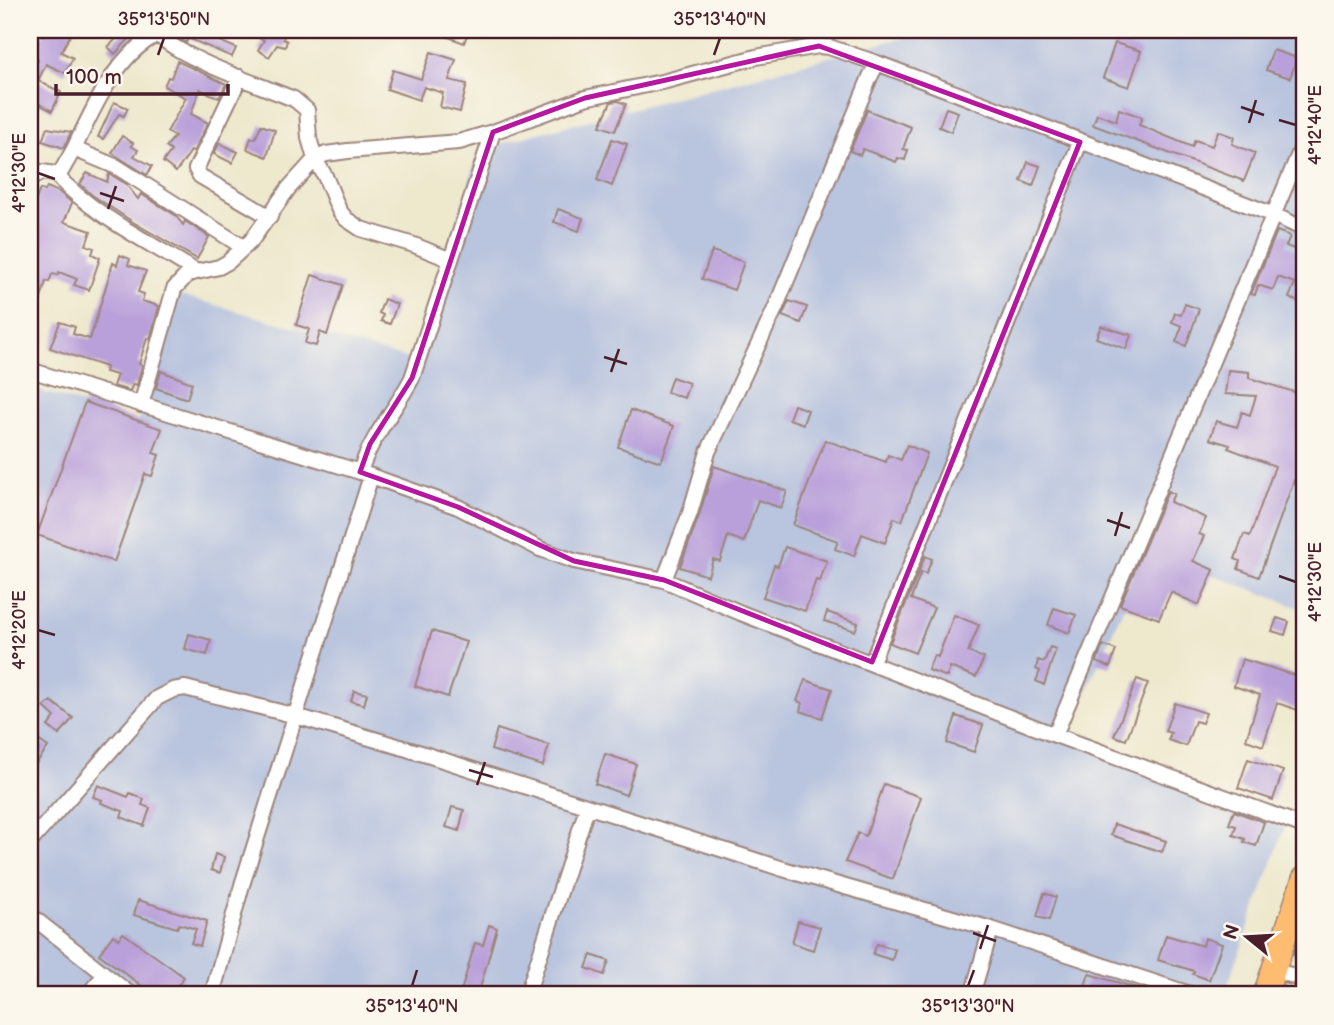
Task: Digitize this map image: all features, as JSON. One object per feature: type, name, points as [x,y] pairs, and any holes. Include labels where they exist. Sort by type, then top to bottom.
[{"type":"main road","points":[[1265,995],[1304,879]]},
{"type":"street","points":[[58,177],[102,92],[141,42],[156,34],[166,42],[294,99],[305,107],[309,114],[308,132],[315,159],[339,210],[353,225],[451,260]]},
{"type":"street","points":[[141,405],[174,289],[188,274],[219,267],[243,247],[315,159],[348,150],[459,142],[585,99],[756,57],[810,47],[828,47],[877,63],[1274,215],[1304,229]]},
{"type":"street","points":[[664,580],[690,513],[708,452],[770,320],[854,112],[877,63]]},
{"type":"street","points":[[240,77],[197,169],[200,176],[270,217]]},
{"type":"street","points":[[212,995],[242,885],[296,716],[365,474],[370,444],[402,398],[412,378],[475,180],[494,132]]},
{"type":"street","points":[[872,662],[1080,142]]},
{"type":"street","points":[[1055,735],[1304,142]]},
{"type":"street","points":[[74,149],[117,167],[243,247]]},
{"type":"street","points":[[30,179],[47,171],[58,177],[62,184],[92,209],[195,271]]},
{"type":"street","points":[[30,370],[365,474],[457,507],[540,549],[575,561],[664,580],[741,613],[1055,735],[1304,826]]},
{"type":"street","points":[[30,842],[157,698],[173,690],[185,688],[296,716],[424,754],[783,869],[992,929],[1193,995]]},
{"type":"street","points":[[527,995],[587,808]]},
{"type":"street","points":[[30,915],[131,995]]},
{"type":"street","points":[[972,995],[992,929]]},
{"type":"street","points":[[1273,970],[1304,979]]},
{"type":"street","points":[[88,995],[105,975]]},
{"type":"highlighted area","points":[[819,46],[1080,142],[872,662],[664,580],[574,561],[458,507],[360,472],[370,444],[412,378],[493,132],[585,98]]},
{"type":"shaded area","points":[[932,30],[1304,30],[1304,610],[1149,550],[1066,737],[1287,821],[1224,995],[30,995],[30,388],[138,421],[176,294],[415,361],[479,149]]},
{"type":"building","points":[[46,30],[73,30],[61,52],[73,58],[65,73],[46,64],[38,81],[61,92],[52,111],[30,99],[30,76],[38,60],[30,52],[30,40],[34,31],[43,36]]},
{"type":"building","points":[[125,30],[133,35],[115,54],[108,47]]},
{"type":"building","points":[[168,30],[193,30],[236,48],[232,57],[188,38],[186,43]]},
{"type":"building","points":[[239,30],[263,30],[274,35],[275,32],[284,36],[283,39],[287,41],[285,47],[277,45],[269,57],[258,50],[264,40]]},
{"type":"building","points":[[430,30],[469,30],[464,43]]},
{"type":"building","points":[[1115,43],[1141,51],[1129,87],[1103,78]]},
{"type":"building","points":[[1273,50],[1297,58],[1290,78],[1266,70]]},
{"type":"building","points":[[431,52],[456,60],[449,80],[467,84],[460,112],[440,107],[443,93],[424,87],[419,100],[387,89],[393,70],[421,79]]},
{"type":"building","points":[[177,61],[226,84],[219,98],[200,89],[191,114],[208,123],[193,152],[191,151],[176,172],[163,162],[171,151],[166,147],[175,136],[167,132],[186,98],[164,86],[168,77],[171,78]]},
{"type":"building","points":[[114,102],[128,108],[124,116],[119,114],[103,139],[98,137]]},
{"type":"building","points":[[611,102],[626,104],[615,131],[600,126]]},
{"type":"building","points":[[946,108],[958,112],[951,132],[939,127]]},
{"type":"building","points":[[1119,109],[1142,117],[1139,125],[1192,147],[1195,140],[1212,146],[1218,131],[1234,137],[1232,144],[1255,153],[1244,181],[1093,125],[1097,114],[1116,121]]},
{"type":"building","points":[[867,110],[911,127],[903,149],[908,150],[905,160],[898,158],[896,162],[863,149],[860,155],[850,151]]},
{"type":"building","points":[[261,125],[275,130],[267,157],[247,149]]},
{"type":"building","points":[[47,128],[71,132],[64,148],[42,141]]},
{"type":"building","points":[[122,136],[138,150],[134,156],[152,166],[147,175],[112,153]]},
{"type":"building","points":[[612,139],[627,144],[612,186],[597,180]]},
{"type":"building","points":[[219,143],[238,152],[232,163],[214,154]]},
{"type":"building","points":[[1028,162],[1040,166],[1033,186],[1021,181]]},
{"type":"building","points":[[87,173],[107,182],[109,174],[113,176],[126,184],[138,199],[141,194],[175,215],[183,225],[185,221],[209,237],[197,259],[92,195],[80,184]]},
{"type":"building","points":[[47,187],[59,192],[72,203],[64,222],[91,231],[86,245],[94,248],[92,254],[100,258],[89,290],[74,285],[77,279],[59,272],[58,275],[52,274],[49,282],[46,281],[40,302],[30,299],[30,204],[34,205],[40,189],[45,191]]},
{"type":"building","points":[[558,209],[583,218],[579,231],[554,222]]},
{"type":"building","points":[[1277,231],[1290,236],[1286,246],[1304,253],[1304,304],[1289,298],[1295,283],[1278,277],[1273,290],[1258,285],[1255,295],[1251,294]]},
{"type":"building","points":[[712,251],[744,262],[734,290],[702,279]]},
{"type":"building","points":[[120,255],[130,259],[128,265],[146,271],[138,292],[144,294],[142,301],[159,306],[150,339],[147,338],[139,364],[142,365],[137,385],[133,384],[130,391],[113,386],[117,375],[105,372],[106,367],[50,348],[60,322],[75,327],[73,334],[90,339],[113,263],[117,265]]},
{"type":"building","points":[[312,275],[343,285],[327,335],[320,332],[316,346],[305,343],[309,329],[296,325]]},
{"type":"building","points":[[384,299],[397,304],[390,324],[381,321],[383,315],[379,313]]},
{"type":"building","points":[[789,301],[807,307],[801,323],[782,316]]},
{"type":"building","points":[[1185,304],[1199,309],[1186,346],[1176,342],[1182,326],[1172,322],[1175,313],[1181,315]]},
{"type":"building","points":[[1101,326],[1131,335],[1126,349],[1096,338]]},
{"type":"building","points":[[1228,370],[1249,372],[1249,378],[1304,395],[1304,411],[1297,434],[1304,436],[1304,484],[1294,480],[1259,577],[1238,569],[1240,561],[1235,559],[1244,534],[1250,536],[1275,466],[1228,448],[1230,445],[1210,439],[1216,421],[1237,427],[1242,412],[1250,415],[1256,396],[1225,394]]},
{"type":"building","points":[[161,371],[192,383],[187,399],[156,388]]},
{"type":"building","points":[[672,377],[689,383],[684,398],[667,392]]},
{"type":"building","points":[[85,402],[162,429],[153,453],[159,455],[152,476],[145,474],[114,562],[37,535]]},
{"type":"building","points":[[794,405],[808,410],[803,424],[789,419]]},
{"type":"building","points":[[631,410],[674,426],[661,462],[618,447]]},
{"type":"building","points":[[825,440],[886,462],[888,455],[901,460],[907,445],[927,453],[902,521],[894,518],[885,543],[862,534],[854,556],[835,549],[838,541],[793,525]]},
{"type":"building","points":[[714,466],[787,491],[781,508],[758,500],[744,542],[728,536],[720,561],[713,559],[708,576],[680,567]]},
{"type":"building","points":[[1168,491],[1174,494],[1170,502],[1206,518],[1199,534],[1204,536],[1193,561],[1214,570],[1199,605],[1171,592],[1159,619],[1120,605]]},
{"type":"building","points":[[785,547],[827,561],[820,581],[816,580],[805,611],[763,597],[774,565],[778,566]]},
{"type":"building","points":[[925,556],[932,559],[926,574],[921,572],[911,599],[934,608],[915,653],[890,643]]},
{"type":"building","points":[[1054,608],[1076,615],[1069,633],[1048,625]]},
{"type":"building","points":[[827,612],[858,623],[855,631],[824,621]]},
{"type":"building","points":[[954,615],[979,625],[968,652],[984,658],[976,677],[950,667],[947,677],[928,670],[934,655],[938,657]]},
{"type":"building","points":[[1277,618],[1289,622],[1285,635],[1272,631]]},
{"type":"building","points":[[432,631],[466,642],[448,697],[415,686]]},
{"type":"building","points":[[189,634],[211,640],[207,655],[185,649]]},
{"type":"building","points":[[1103,645],[1116,650],[1110,667],[1096,662]]},
{"type":"building","points":[[1050,647],[1056,649],[1044,685],[1036,681],[1040,671],[1036,669],[1038,660],[1044,662]]},
{"type":"building","points":[[1242,659],[1304,678],[1304,712],[1277,703],[1263,746],[1246,740],[1260,695],[1234,686]]},
{"type":"building","points":[[1137,679],[1148,683],[1126,740],[1114,736]]},
{"type":"building","points":[[805,680],[832,689],[822,718],[800,711],[802,703],[797,701]]},
{"type":"building","points":[[354,691],[367,694],[364,705],[351,701]]},
{"type":"building","points":[[51,701],[73,718],[59,735],[48,726],[55,717],[44,707]]},
{"type":"building","points":[[1175,703],[1206,713],[1202,723],[1195,721],[1186,746],[1168,740],[1171,733],[1165,731]]},
{"type":"building","points":[[956,716],[983,725],[974,752],[947,743]]},
{"type":"building","points":[[497,729],[549,745],[543,766],[491,750]]},
{"type":"building","points":[[30,734],[48,747],[30,772]]},
{"type":"building","points":[[605,754],[636,764],[626,795],[595,784]]},
{"type":"building","points":[[1248,759],[1283,771],[1273,800],[1238,788]]},
{"type":"building","points":[[884,784],[921,797],[893,879],[845,862],[858,833],[866,836]]},
{"type":"building","points":[[98,785],[128,797],[130,793],[144,799],[142,805],[150,808],[144,826],[121,817],[123,811],[93,797]]},
{"type":"building","points":[[452,807],[464,810],[459,831],[446,827]]},
{"type":"building","points":[[1234,811],[1264,822],[1256,846],[1233,835],[1236,826],[1229,824]]},
{"type":"building","points":[[1114,824],[1166,841],[1162,852],[1111,835]]},
{"type":"building","points":[[215,854],[224,857],[220,873],[211,870]]},
{"type":"building","points":[[1044,893],[1056,897],[1049,920],[1037,917]]},
{"type":"building","points":[[138,900],[207,921],[200,946],[191,943],[196,929],[179,924],[177,928],[134,915]]},
{"type":"building","points":[[798,921],[820,927],[813,950],[792,943]]},
{"type":"building","points":[[1304,922],[1304,958],[1293,954]]},
{"type":"building","points":[[489,925],[497,928],[478,995],[460,995],[475,943],[483,945]]},
{"type":"building","points":[[123,933],[184,977],[171,995],[154,995],[99,954],[113,935],[119,939]]},
{"type":"building","points":[[1166,935],[1203,946],[1205,938],[1222,944],[1209,980],[1193,974],[1194,971],[1158,960]]},
{"type":"building","points":[[877,944],[895,949],[892,960],[873,954]]},
{"type":"building","points":[[591,955],[609,961],[604,975],[586,968]]},
{"type":"building","points":[[1089,974],[1154,993],[1154,995],[1082,995]]},
{"type":"building","points":[[1284,983],[1304,988],[1304,995],[1280,995]]}]
